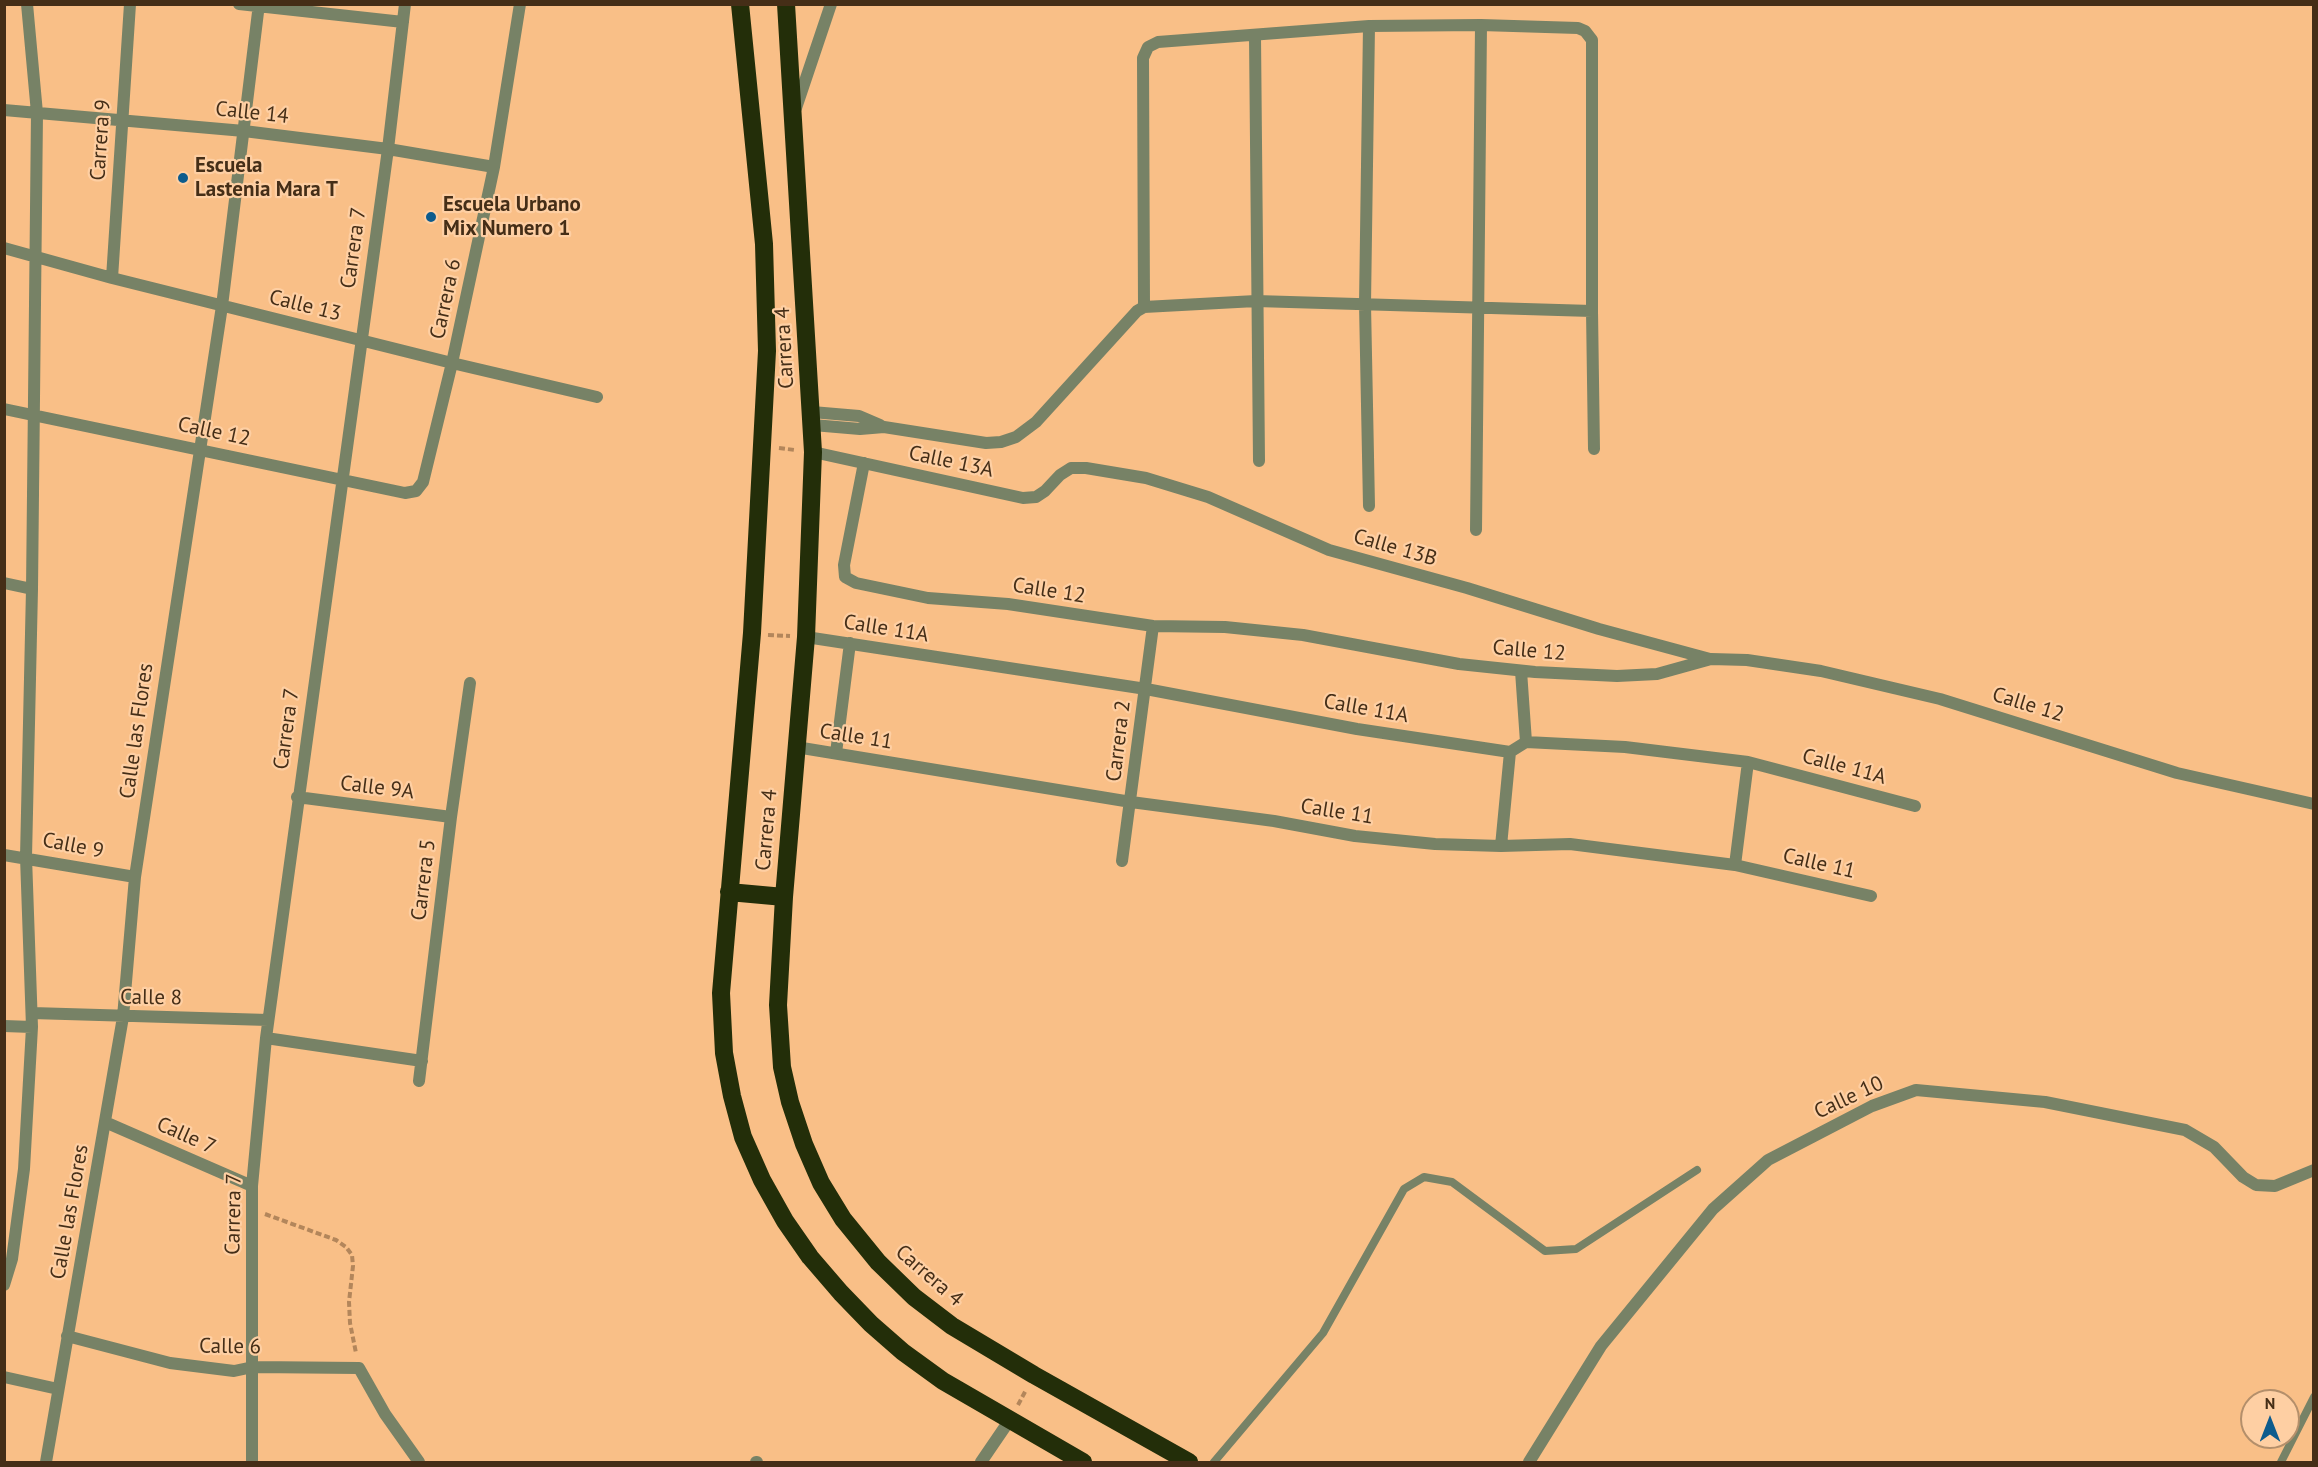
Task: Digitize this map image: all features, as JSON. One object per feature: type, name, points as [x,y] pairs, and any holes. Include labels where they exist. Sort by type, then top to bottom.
[{"type":"highway","name":"Carrera 4","points":[[740,4],[764,244],[767,351],[752,633],[721,993],[724,1053],[732,1096],[743,1137],[762,1180],[785,1221],[810,1257],[871,1324],[903,1352],[942,1381],[1012,1415],[1083,1462]]},
{"type":"highway","name":"Carrera 4","points":[[786,4],[812,418],[806,451],[796,747],[784,897],[778,1019],[782,1067],[790,1102],[804,1144],[821,1183],[843,1219],[878,1262],[914,1298],[952,1326],[1034,1375],[1190,1462]]},
{"type":"highway","points":[[729,892],[784,897]]},
{"type":"street","points":[[4,1285],[12,1259],[21,1189],[33,1028],[26,857],[32,589],[37,113],[27,4]]},
{"type":"street","name":"Carrera 9","points":[[112,278],[130,4]]},
{"type":"street","points":[[239,4],[403,22]]},
{"type":"street","name":"Carrera 7","points":[[252,1462],[252,1186],[266,1038],[297,797],[388,149],[405,4]]},
{"type":"street","name":"Carrera 6","points":[[416,491],[423,482],[452,363],[494,167],[520,4]]},
{"type":"street","points":[[794,115],[831,4]]},
{"type":"street","name":"Calle las Flores","points":[[46,1462],[123,1017],[135,877],[198,449],[222,306],[259,5]]},
{"type":"street","points":[[1476,530],[1481,25]]},
{"type":"street","points":[[1144,307],[1143,58],[1148,47],[1158,42],[1369,26],[1481,25],[1578,28],[1585,31],[1592,40],[1594,448]]},
{"type":"street","points":[[1369,26],[1365,304],[1369,506]]},
{"type":"street","points":[[1255,36],[1259,461]]},
{"type":"street","name":"Calle 14","points":[[4,110],[244,131],[388,149],[494,167]]},
{"type":"street","name":"Calle 13","points":[[4,248],[222,306],[597,397]]},
{"type":"street","points":[[812,418],[860,429],[884,427],[986,443],[1001,442],[1016,437],[1036,423],[1137,311],[1144,307],[1256,302],[1592,310]]},
{"type":"street","name":"Calle 12","points":[[4,409],[405,493],[416,491]]},
{"type":"street","name":"Calle 13A","points":[[806,451],[1023,498],[1036,496],[1045,491],[1060,475],[1071,468]]},
{"type":"street","name":"Calle 12","points":[[864,463],[844,565],[845,577],[856,583],[928,598],[1008,604],[1153,626],[1224,627],[1303,635],[1459,664],[1521,671],[1617,676],[1657,674],[1711,659],[1747,660],[1821,671],[1940,699],[2177,773],[2313,804]]},
{"type":"street","name":"Calle 13B","points":[[1071,468],[1086,468],[1156,481],[1208,497],[1329,550],[1467,588],[1599,629],[1711,659]]},
{"type":"street","points":[[4,583],[32,589]]},
{"type":"street","name":"Carrera 2","points":[[1122,861],[1153,626]]},
{"type":"street","name":"Calle 11A","points":[[799,637],[1146,689],[1357,729],[1510,752]]},
{"type":"street","points":[[836,753],[850,643]]},
{"type":"street","points":[[1501,846],[1510,752],[1526,742],[1521,671]]},
{"type":"street","name":"Carrera 5","points":[[419,1081],[451,817],[470,683]]},
{"type":"street","name":"Calle 11A","points":[[1526,742],[1625,747],[1748,762],[1915,806]]},
{"type":"street","name":"Calle 11","points":[[796,747],[1131,802],[1274,820],[1355,836],[1435,844],[1501,846],[1570,844],[1735,865],[1871,897]]},
{"type":"street","points":[[1735,865],[1748,762]]},
{"type":"street","name":"Calle 9A","points":[[297,797],[451,817]]},
{"type":"street","name":"Calle 9","points":[[4,855],[135,877]]},
{"type":"street","name":"Calle 8","points":[[33,1013],[268,1020]]},
{"type":"street","points":[[4,1026],[33,1028]]},
{"type":"street","points":[[266,1038],[422,1061]]},
{"type":"street","name":"Calle 10","points":[[1529,1462],[1601,1346],[1713,1209],[1768,1160],[1872,1106],[1916,1090],[2045,1102],[2185,1130],[2214,1146],[2243,1177],[2256,1185],[2275,1186],[2313,1170]]},
{"type":"street","name":"Calle 7","points":[[105,1122],[252,1186]]},
{"type":"street","name":"Calle 6","points":[[67,1336],[170,1363],[234,1371],[253,1367],[359,1368]]},
{"type":"street","points":[[359,1368],[385,1414],[419,1462]]},
{"type":"street","points":[[4,1377],[58,1389]]},
{"type":"street","points":[[981,1462],[1012,1415]]},
{"type":"lane","points":[[1214,1462],[1323,1333],[1404,1189],[1424,1177],[1452,1182],[1545,1251],[1576,1248],[1697,1170]]},
{"type":"lane","points":[[2281,1462],[2313,1397]]},
{"type":"path","points":[[780,448],[806,451]]},
{"type":"path","points":[[770,635],[799,637]]},
{"type":"path","points":[[252,1210],[336,1240],[352,1255],[350,1323],[359,1368]]},
{"type":"path","points":[[1012,1415],[1027,1387]]},
{"type":"place","name":"Escuela Lastenia Mara T","points":[[183,178]]},
{"type":"place","name":"Escuela Urbano Mix Numero 1","points":[[431,217]]}]
